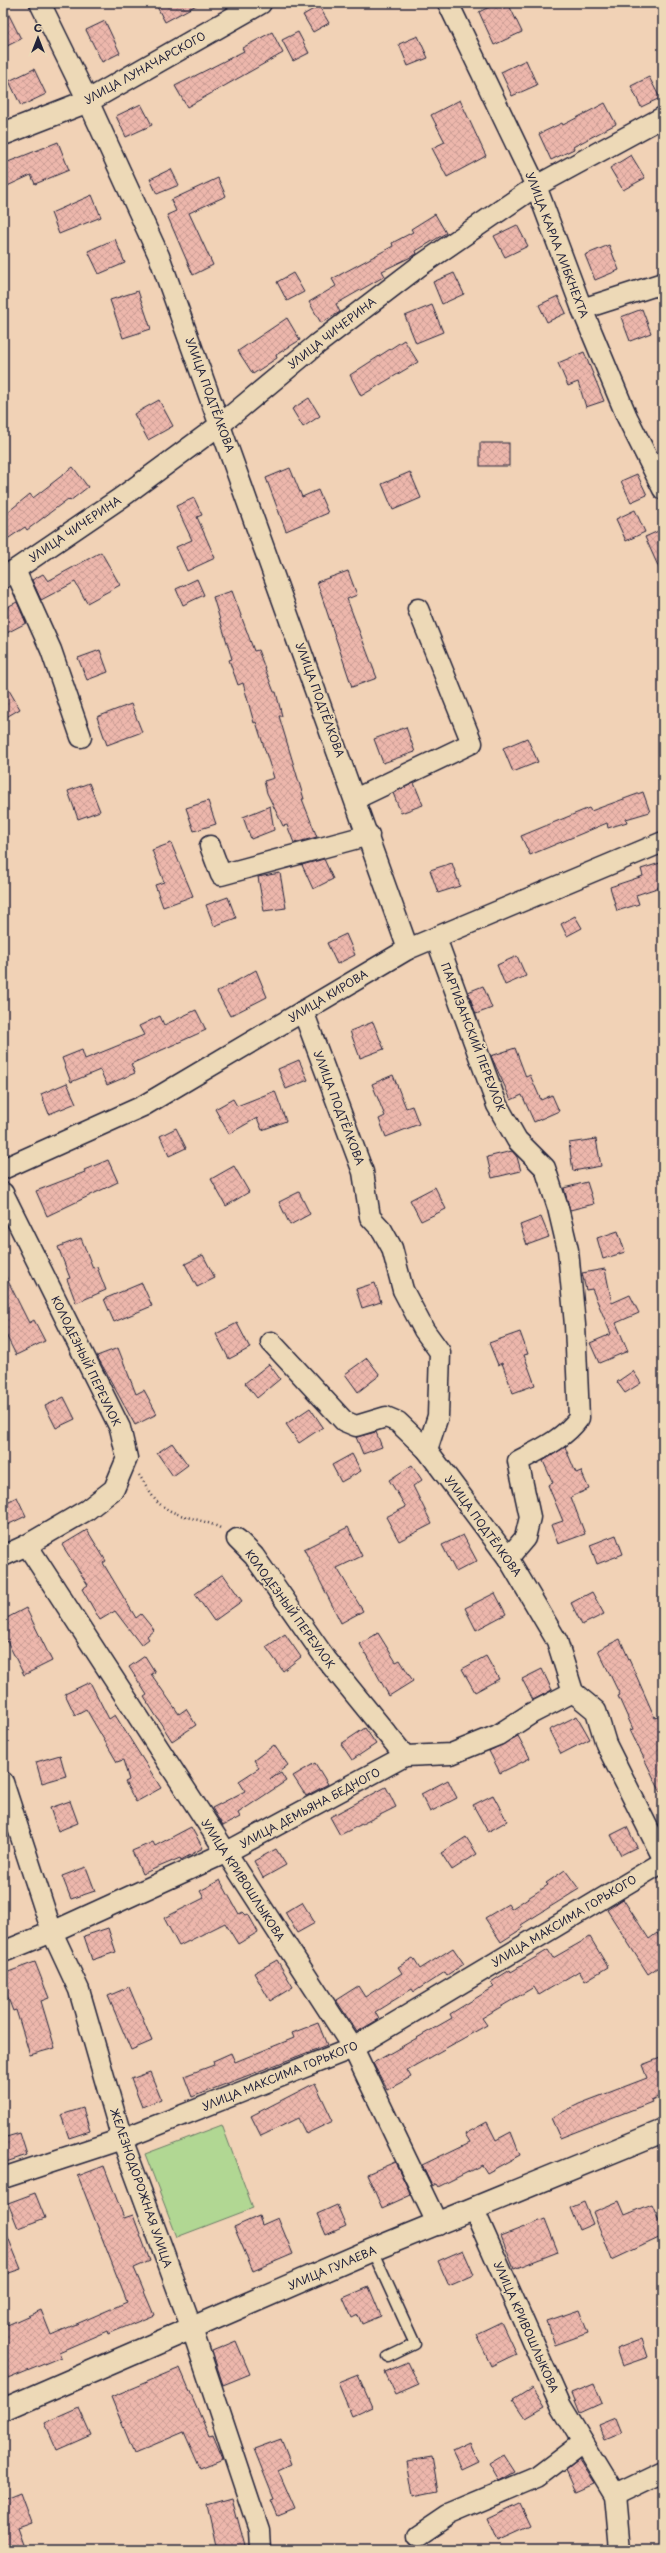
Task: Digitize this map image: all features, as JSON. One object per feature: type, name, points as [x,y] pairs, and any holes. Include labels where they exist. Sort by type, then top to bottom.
[{"type":"main road","name":"УЛИЦА ЛУНАЧАРСКОГО","points":[[3,134],[88,102],[260,3]]},
{"type":"main road","name":"УЛИЦА ГУЛАЕВА","points":[[3,2410],[372,2250],[438,2225],[663,2131]]},
{"type":"street","name":"УЛИЦА ПОДТЁЛКОВА","points":[[40,3],[88,102],[159,256],[369,835],[408,949]]},
{"type":"street","name":"УЛИЦА КАРЛА ЛИБКНЕХТА","points":[[448,3],[536,186],[582,309],[627,417],[663,489]]},
{"type":"street","name":"УЛИЦА ЧИЧЕРИНА","points":[[81,737],[51,650],[9,574],[122,498],[221,424],[316,345],[418,267],[536,186],[663,117]]},
{"type":"street","points":[[582,309],[663,283]]},
{"type":"street","points":[[355,799],[472,743],[418,609]]},
{"type":"street","points":[[210,846],[221,875],[369,835]]},
{"type":"street","name":"УЛИЦА КИРОВА","points":[[3,1169],[143,1106],[408,949],[663,842]]},
{"type":"street","name":"ПАРТИЗАНСКИЙ ПЕРЕУЛОК","points":[[436,938],[497,1104],[517,1140],[545,1168],[568,1250],[575,1325],[579,1418],[570,1430],[558,1439],[518,1461],[530,1517],[525,1538],[508,1558]]},
{"type":"street","name":"УЛИЦА ПОДТЁЛКОВА","points":[[303,1011],[363,1172],[370,1217],[382,1230],[392,1248],[403,1290],[424,1330],[440,1352],[438,1416],[427,1450]]},
{"type":"street","name":"КОЛОДЕЗНЫЙ ПЕРЕУЛОК","points":[[3,1193],[120,1428],[128,1458]]},
{"type":"street","name":"УЛИЦА ПОДТЁЛКОВА","points":[[271,1342],[344,1421],[356,1426],[386,1417],[398,1422],[427,1450],[508,1558],[557,1641],[572,1692]]},
{"type":"street","points":[[3,1556],[27,1545],[87,1510],[114,1488],[128,1458]]},
{"type":"street","name":"КОЛОДЕЗНЫЙ ПЕРЕУЛОК","points":[[238,1539],[254,1556],[326,1659],[405,1756]]},
{"type":"street","name":"УЛИЦА КРИВОШЛЫКОВА","points":[[27,1545],[225,1853],[353,2048],[438,2225]]},
{"type":"street","points":[[572,1692],[596,1711],[606,1744],[663,1858]]},
{"type":"street","name":"УЛИЦА ДЕМЬЯНА БЕДНОГО","points":[[3,1952],[52,1932],[225,1853],[405,1756],[452,1754],[498,1735],[532,1713],[572,1692]]},
{"type":"street","name":"ЖЕЛЕЗНОДОРОЖНАЯ УЛИЦА","points":[[3,1782],[52,1932],[79,1990],[122,2139],[192,2329],[259,2530],[260,2550]]},
{"type":"street","name":"УЛИЦА МАКСИМА ГОРЬКОГО","points":[[3,2178],[122,2139],[353,2048],[663,1862]]},
{"type":"street","name":"УЛИЦА КРИВОШЛЫКОВА","points":[[474,2210],[561,2406],[582,2443],[615,2495],[620,2550]]},
{"type":"street","points":[[418,2535],[449,2514],[537,2478],[582,2443]]},
{"type":"street","points":[[615,2495],[663,2472]]},
{"type":"lane","points":[[372,2250],[415,2344],[388,2357]]},
{"type":"path","name":"КОЛОДЕЗНЫЙ ПЕРЕУЛОК","points":[[128,1458],[160,1505],[183,1516],[211,1523],[238,1539]]},
{"type":"green space","points":[[222,2125],[253,2208],[177,2237],[145,2154]]},
{"type":"building","points":[[3,3],[21,39],[3,48]]},
{"type":"building","points":[[155,3],[200,3],[165,22]]},
{"type":"building","points":[[497,3],[508,3],[522,32],[494,45],[479,12]]},
{"type":"building","points":[[319,6],[329,23],[313,32],[303,15]]},
{"type":"building","points":[[105,21],[120,53],[102,62],[86,30]]},
{"type":"building","points":[[272,32],[283,53],[187,107],[175,86],[244,51],[242,48]]},
{"type":"building","points":[[298,32],[309,53],[293,61],[282,40]]},
{"type":"building","points":[[418,36],[428,58],[408,66],[399,44]]},
{"type":"building","points":[[526,60],[537,85],[512,96],[501,72]]},
{"type":"building","points":[[34,69],[46,94],[21,106],[9,81]]},
{"type":"building","points":[[649,77],[660,98],[641,107],[631,86]]},
{"type":"building","points":[[460,100],[486,156],[447,177],[432,148],[445,142],[431,115]]},
{"type":"building","points":[[605,103],[616,124],[573,147],[574,149],[551,160],[539,134],[562,123],[563,125]]},
{"type":"building","points":[[141,104],[152,125],[126,137],[116,116]]},
{"type":"building","points":[[58,142],[69,170],[35,184],[31,175],[3,188],[3,164]]},
{"type":"building","points":[[631,155],[645,178],[623,190],[610,168]]},
{"type":"building","points":[[171,169],[179,185],[157,194],[150,179]]},
{"type":"building","points":[[218,178],[226,196],[189,213],[213,265],[193,275],[167,215],[176,211],[171,200]]},
{"type":"building","points":[[92,195],[101,217],[59,234],[51,213]]},
{"type":"building","points":[[435,214],[446,233],[416,251],[417,254],[382,271],[385,276],[336,304],[340,312],[321,323],[309,302],[336,286],[332,279],[393,246],[392,243],[413,232],[411,229]]},
{"type":"building","points":[[517,225],[528,246],[505,257],[494,236]]},
{"type":"building","points":[[115,239],[125,263],[99,274],[88,251]]},
{"type":"building","points":[[609,245],[619,270],[595,280],[585,255]]},
{"type":"building","points":[[293,273],[304,292],[287,301],[277,282]]},
{"type":"building","points":[[454,273],[464,294],[442,304],[433,282]]},
{"type":"building","points":[[138,291],[151,329],[123,338],[110,300]]},
{"type":"building","points":[[558,296],[566,313],[547,322],[539,305]]},
{"type":"building","points":[[432,305],[443,332],[416,343],[405,316]]},
{"type":"building","points":[[642,309],[651,333],[630,341],[621,317]]},
{"type":"building","points":[[287,318],[300,340],[276,355],[277,358],[253,374],[238,351]]},
{"type":"building","points":[[404,340],[418,362],[361,396],[350,375]]},
{"type":"building","points":[[584,352],[604,401],[586,407],[578,382],[568,386],[558,363]]},
{"type":"building","points":[[309,398],[320,416],[303,427],[292,409]]},
{"type":"building","points":[[159,400],[173,426],[148,440],[134,414]]},
{"type":"building","points":[[480,443],[509,443],[509,466],[480,466]]},
{"type":"building","points":[[73,467],[88,487],[70,501],[68,499],[27,530],[25,527],[3,542],[3,516],[30,494],[33,498]]},
{"type":"building","points":[[290,468],[302,497],[318,490],[328,513],[286,531],[266,478]]},
{"type":"building","points":[[410,472],[421,498],[393,510],[382,484]]},
{"type":"building","points":[[637,474],[647,495],[631,502],[621,481]]},
{"type":"building","points":[[194,498],[202,515],[197,517],[215,558],[187,571],[176,547],[192,540],[176,506]]},
{"type":"building","points":[[635,510],[645,532],[626,541],[616,519]]},
{"type":"building","points":[[663,529],[663,577],[645,537]]},
{"type":"building","points":[[101,552],[120,585],[87,603],[75,582],[41,600],[32,580],[43,574],[48,581]]},
{"type":"building","points":[[348,571],[357,595],[347,599],[377,678],[352,687],[317,582]]},
{"type":"building","points":[[197,579],[204,595],[183,605],[176,589]]},
{"type":"building","points":[[232,591],[254,651],[258,650],[274,692],[276,692],[282,716],[279,716],[304,799],[302,799],[317,837],[294,843],[287,825],[283,826],[267,793],[264,781],[274,778],[256,722],[254,723],[243,683],[238,685],[229,660],[232,659],[213,597]]},
{"type":"building","points":[[17,602],[26,623],[3,635],[3,609]]},
{"type":"building","points":[[100,650],[108,672],[87,680],[78,658]]},
{"type":"building","points":[[3,680],[20,709],[3,719]]},
{"type":"building","points":[[131,704],[142,732],[107,745],[97,717]]},
{"type":"building","points":[[406,727],[415,752],[383,763],[374,739]]},
{"type":"building","points":[[527,738],[538,762],[513,772],[503,748]]},
{"type":"building","points":[[89,783],[100,811],[78,819],[68,791]]},
{"type":"building","points":[[414,783],[423,805],[401,813],[393,793]]},
{"type":"building","points":[[643,792],[650,812],[626,819],[627,822],[608,828],[607,823],[530,855],[521,836],[589,808],[591,811]]},
{"type":"building","points":[[208,801],[216,824],[194,831],[186,808]]},
{"type":"building","points":[[270,806],[274,830],[251,839],[243,817]]},
{"type":"building","points":[[171,843],[193,896],[163,907],[155,885],[164,882],[152,850]]},
{"type":"building","points":[[324,859],[333,879],[313,889],[302,865]]},
{"type":"building","points":[[663,862],[663,886],[636,895],[639,904],[617,911],[610,887],[643,876],[641,869]]},
{"type":"building","points":[[452,863],[460,886],[438,893],[430,870]]},
{"type":"building","points":[[280,873],[286,908],[264,911],[258,877]]},
{"type":"building","points":[[228,897],[236,918],[214,926],[206,905]]},
{"type":"building","points":[[575,916],[582,928],[567,936],[561,924]]},
{"type":"building","points":[[346,934],[355,955],[337,964],[327,943]]},
{"type":"building","points":[[517,956],[526,976],[505,985],[497,965]]},
{"type":"building","points":[[256,970],[267,997],[230,1016],[217,992]]},
{"type":"building","points":[[483,986],[492,1008],[476,1014],[468,992]]},
{"type":"building","points":[[196,1010],[206,1030],[131,1064],[135,1073],[107,1085],[100,1070],[71,1082],[62,1058],[82,1050],[85,1059],[144,1035],[139,1026],[160,1016],[164,1025]]},
{"type":"building","points":[[373,1022],[384,1049],[360,1058],[350,1031]]},
{"type":"building","points":[[515,1048],[526,1077],[530,1075],[541,1100],[552,1095],[559,1111],[534,1122],[522,1095],[511,1100],[491,1056]]},
{"type":"building","points":[[299,1060],[308,1080],[286,1089],[278,1069]]},
{"type":"building","points":[[393,1075],[406,1108],[412,1106],[419,1124],[386,1137],[379,1119],[385,1116],[372,1084]]},
{"type":"building","points":[[67,1083],[76,1103],[49,1114],[41,1094]]},
{"type":"building","points":[[275,1091],[286,1121],[262,1130],[257,1118],[229,1134],[215,1109],[233,1099],[237,1106]]},
{"type":"building","points":[[176,1128],[186,1148],[169,1156],[160,1136]]},
{"type":"building","points":[[596,1139],[601,1166],[573,1171],[569,1143]]},
{"type":"building","points":[[512,1151],[517,1157],[521,1171],[492,1178],[487,1157]]},
{"type":"building","points":[[108,1160],[118,1182],[47,1216],[36,1191],[85,1172],[84,1170]]},
{"type":"building","points":[[234,1166],[249,1192],[226,1206],[211,1179]]},
{"type":"building","points":[[587,1182],[594,1204],[570,1210],[564,1188]]},
{"type":"building","points":[[435,1187],[446,1209],[421,1221],[410,1200]]},
{"type":"building","points":[[299,1192],[310,1214],[290,1225],[279,1202]]},
{"type":"building","points":[[541,1217],[549,1237],[527,1245],[520,1225]]},
{"type":"building","points":[[618,1231],[625,1252],[603,1259],[597,1238]]},
{"type":"building","points":[[81,1238],[93,1268],[97,1267],[106,1290],[76,1303],[67,1279],[70,1278],[58,1247]]},
{"type":"building","points":[[203,1255],[215,1278],[197,1287],[185,1264]]},
{"type":"building","points":[[605,1269],[612,1303],[630,1295],[639,1313],[616,1323],[628,1351],[599,1363],[590,1343],[611,1334],[592,1289],[586,1290],[582,1273]]},
{"type":"building","points":[[3,1271],[29,1323],[34,1320],[45,1341],[16,1355],[3,1329]]},
{"type":"building","points":[[142,1283],[152,1306],[114,1322],[104,1299]]},
{"type":"building","points":[[375,1283],[381,1302],[362,1308],[356,1289]]},
{"type":"building","points":[[237,1323],[250,1348],[229,1359],[216,1334]]},
{"type":"building","points":[[520,1332],[528,1354],[524,1355],[535,1385],[513,1393],[502,1363],[498,1365],[489,1343]]},
{"type":"building","points":[[118,1348],[136,1394],[144,1390],[157,1414],[135,1425],[97,1356]]},
{"type":"building","points":[[367,1358],[380,1375],[358,1392],[345,1374]]},
{"type":"building","points":[[269,1364],[280,1379],[257,1398],[245,1383]]},
{"type":"building","points":[[633,1371],[641,1383],[625,1393],[617,1382]]},
{"type":"building","points":[[64,1397],[75,1419],[56,1428],[45,1406]]},
{"type":"building","points":[[310,1408],[323,1427],[299,1443],[286,1424]]},
{"type":"building","points":[[376,1432],[382,1447],[363,1454],[356,1437]]},
{"type":"building","points":[[172,1443],[188,1465],[173,1476],[157,1453]]},
{"type":"building","points":[[565,1447],[576,1473],[581,1471],[589,1489],[571,1497],[585,1534],[558,1544],[551,1525],[563,1521],[548,1485],[553,1483],[543,1461]]},
{"type":"building","points":[[352,1454],[361,1471],[341,1482],[332,1465]]},
{"type":"building","points":[[412,1465],[422,1480],[413,1486],[432,1524],[399,1541],[386,1517],[406,1507],[389,1480]]},
{"type":"building","points":[[17,1497],[26,1516],[7,1525],[3,1517],[3,1504]]},
{"type":"building","points":[[348,1527],[362,1556],[337,1568],[363,1611],[341,1623],[304,1549]]},
{"type":"building","points":[[87,1530],[106,1561],[103,1563],[136,1618],[141,1614],[154,1630],[147,1636],[149,1639],[141,1645],[115,1611],[100,1620],[82,1589],[88,1585],[62,1545]]},
{"type":"building","points":[[463,1535],[477,1561],[456,1572],[442,1545]]},
{"type":"building","points":[[616,1535],[623,1554],[597,1564],[590,1545]]},
{"type":"building","points":[[223,1574],[242,1601],[214,1621],[195,1594]]},
{"type":"building","points":[[592,1592],[604,1614],[582,1625],[571,1603]]},
{"type":"building","points":[[495,1593],[506,1614],[476,1630],[465,1608]]},
{"type":"building","points":[[26,1608],[52,1661],[24,1675],[7,1641],[3,1644],[3,1620]]},
{"type":"building","points":[[378,1633],[396,1662],[400,1660],[413,1681],[389,1696],[360,1644]]},
{"type":"building","points":[[285,1634],[301,1657],[283,1671],[266,1647]]},
{"type":"building","points":[[620,1639],[655,1718],[663,1715],[663,1797],[630,1730],[633,1729],[618,1696],[620,1695],[598,1650]]},
{"type":"building","points":[[145,1656],[155,1672],[151,1674],[179,1714],[186,1709],[196,1725],[172,1741],[144,1697],[147,1695],[129,1667]]},
{"type":"building","points":[[486,1656],[499,1679],[475,1692],[462,1669]]},
{"type":"building","points":[[542,1669],[552,1690],[533,1700],[522,1679]]},
{"type":"building","points":[[90,1682],[109,1719],[115,1715],[161,1788],[136,1802],[125,1782],[129,1780],[123,1760],[117,1762],[86,1709],[75,1715],[65,1694]]},
{"type":"building","points":[[577,1716],[590,1739],[561,1754],[549,1730]]},
{"type":"building","points":[[365,1728],[376,1744],[352,1760],[341,1744]]},
{"type":"building","points":[[518,1736],[530,1758],[500,1773],[489,1751]]},
{"type":"building","points":[[274,1745],[288,1765],[270,1779],[281,1773],[286,1781],[238,1813],[240,1817],[223,1826],[212,1808],[245,1791],[239,1781],[259,1768],[254,1760]]},
{"type":"building","points":[[60,1755],[66,1776],[42,1783],[36,1762]]},
{"type":"building","points":[[315,1763],[328,1784],[306,1796],[293,1776]]},
{"type":"building","points":[[448,1780],[457,1798],[430,1812],[421,1794]]},
{"type":"building","points":[[386,1787],[396,1807],[340,1835],[330,1817]]},
{"type":"building","points":[[493,1795],[507,1821],[488,1832],[473,1805]]},
{"type":"building","points":[[70,1801],[78,1823],[58,1831],[50,1808]]},
{"type":"building","points":[[191,1827],[203,1848],[181,1860],[180,1858],[142,1874],[132,1851],[153,1842],[155,1846]]},
{"type":"building","points":[[627,1827],[637,1847],[621,1855],[611,1835]]},
{"type":"building","points":[[466,1837],[477,1854],[452,1870],[441,1853]]},
{"type":"building","points":[[276,1849],[286,1865],[263,1878],[254,1861]]},
{"type":"building","points":[[86,1867],[95,1891],[71,1899],[62,1876]]},
{"type":"building","points":[[565,1870],[579,1889],[521,1925],[523,1928],[501,1942],[485,1918],[508,1904],[511,1909],[548,1885],[546,1883]]},
{"type":"building","points":[[220,1880],[239,1914],[243,1912],[246,1915],[248,1914],[258,1932],[238,1944],[225,1923],[179,1946],[164,1918],[204,1898],[200,1891]]},
{"type":"building","points":[[623,1899],[649,1939],[657,1933],[663,1942],[663,1964],[648,1974],[607,1910]]},
{"type":"building","points":[[302,1902],[315,1923],[297,1933],[285,1912]]},
{"type":"building","points":[[108,1928],[116,1952],[92,1960],[84,1936]]},
{"type":"building","points":[[590,1937],[608,1967],[585,1981],[579,1971],[539,1995],[534,1987],[482,2018],[487,2025],[407,2070],[411,2077],[387,2090],[373,2063],[452,2018],[450,2014],[494,1987],[491,1982],[510,1970],[511,1972],[548,1950],[553,1958]]},
{"type":"building","points":[[453,1948],[464,1964],[447,1975],[445,1972],[414,1992],[412,1989],[375,2012],[379,2019],[357,2032],[336,2000],[358,1986],[365,1997],[402,1973],[398,1967],[413,1958],[420,1969]]},
{"type":"building","points":[[277,1960],[293,1987],[270,2001],[254,1973]]},
{"type":"building","points":[[35,1962],[49,1998],[41,2001],[55,2048],[30,2055],[16,2010],[13,2011],[3,1985],[3,1974]]},
{"type":"building","points":[[129,1987],[152,2041],[131,2050],[108,1996]]},
{"type":"building","points":[[318,2023],[327,2045],[192,2097],[184,2076],[214,2065],[213,2061],[231,2053],[235,2062],[294,2038],[292,2033]]},
{"type":"building","points":[[663,2057],[663,2095],[651,2100],[652,2102],[560,2138],[551,2118],[579,2104],[647,2078],[642,2065]]},
{"type":"building","points":[[150,2072],[161,2099],[142,2107],[131,2079]]},
{"type":"building","points":[[315,2083],[333,2121],[306,2134],[298,2118],[261,2136],[251,2116]]},
{"type":"building","points":[[83,2108],[90,2131],[69,2138],[61,2115]]},
{"type":"building","points":[[487,2122],[496,2140],[511,2132],[520,2155],[487,2173],[482,2165],[438,2187],[436,2184],[432,2186],[422,2165],[470,2142],[465,2134]]},
{"type":"building","points":[[20,2133],[27,2155],[3,2163],[3,2138]]},
{"type":"building","points":[[395,2162],[411,2195],[382,2208],[367,2174]]},
{"type":"building","points":[[104,2166],[124,2218],[133,2215],[150,2261],[134,2268],[154,2315],[108,2334],[107,2331],[59,2352],[61,2357],[3,2381],[3,2327],[41,2310],[51,2335],[127,2302],[78,2176]]},
{"type":"building","points":[[35,2193],[45,2218],[18,2228],[8,2203]]},
{"type":"building","points":[[619,2201],[625,2215],[652,2204],[663,2229],[663,2236],[612,2260],[593,2212]]},
{"type":"building","points":[[584,2202],[593,2224],[579,2230],[570,2208]]},
{"type":"building","points":[[337,2205],[346,2226],[326,2235],[317,2214]]},
{"type":"building","points":[[259,2216],[262,2225],[278,2218],[293,2254],[253,2271],[234,2227]]},
{"type":"building","points":[[545,2219],[558,2252],[514,2269],[501,2236]]},
{"type":"building","points":[[3,2225],[21,2269],[3,2275]]},
{"type":"building","points":[[463,2250],[474,2275],[449,2286],[438,2261]]},
{"type":"building","points":[[369,2287],[381,2316],[362,2324],[358,2315],[352,2318],[343,2298]]},
{"type":"building","points":[[579,2310],[588,2333],[555,2345],[547,2321]]},
{"type":"building","points":[[501,2322],[516,2354],[491,2366],[476,2334]]},
{"type":"building","points":[[642,2339],[648,2357],[622,2366],[616,2349]]},
{"type":"building","points":[[236,2341],[250,2374],[223,2385],[212,2351]]},
{"type":"building","points":[[408,2362],[419,2385],[396,2395],[385,2372]]},
{"type":"building","points":[[180,2368],[209,2436],[213,2435],[223,2459],[200,2468],[184,2432],[134,2453],[111,2397]]},
{"type":"building","points":[[358,2375],[372,2407],[352,2416],[338,2383]]},
{"type":"building","points":[[594,2384],[602,2403],[580,2413],[572,2393]]},
{"type":"building","points":[[532,2388],[544,2407],[525,2418],[513,2400]]},
{"type":"building","points":[[79,2408],[91,2435],[57,2450],[45,2423]]},
{"type":"building","points":[[615,2418],[621,2433],[604,2440],[598,2425]]},
{"type":"building","points":[[281,2439],[291,2464],[278,2470],[295,2509],[278,2516],[271,2500],[274,2499],[254,2449]]},
{"type":"building","points":[[469,2442],[478,2461],[461,2469],[452,2450]]},
{"type":"building","points":[[504,2455],[515,2472],[499,2481],[489,2464]]},
{"type":"building","points":[[432,2457],[438,2491],[413,2496],[407,2461]]},
{"type":"building","points":[[579,2459],[594,2483],[576,2491],[566,2469]]},
{"type":"building","points":[[20,2493],[31,2523],[17,2528],[25,2550],[3,2550],[3,2496],[5,2499]]},
{"type":"building","points":[[232,2498],[246,2550],[217,2550],[207,2505]]},
{"type":"building","points":[[519,2503],[530,2526],[497,2541],[487,2518]]}]
